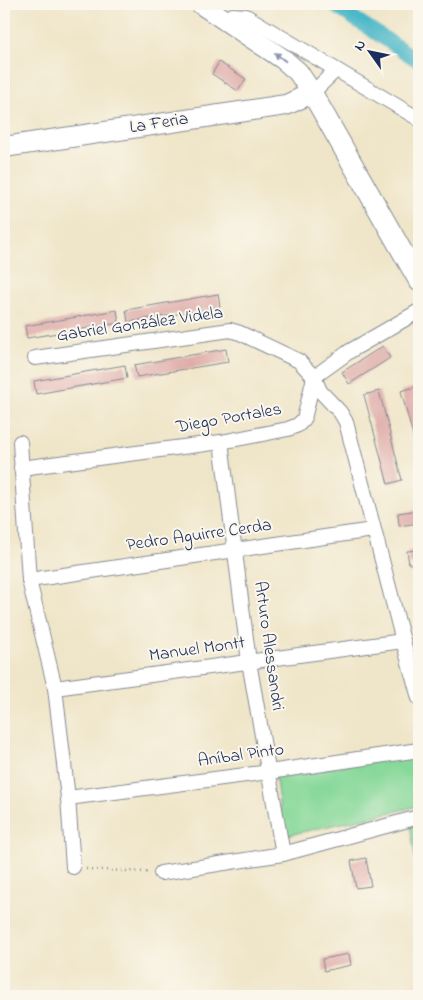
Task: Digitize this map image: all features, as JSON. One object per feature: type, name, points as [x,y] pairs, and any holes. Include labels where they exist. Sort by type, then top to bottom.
[{"type":"main road","points":[[201,4],[283,59],[298,72],[312,93],[419,281]]},
{"type":"main road","name":"La Feria","points":[[4,147],[286,105],[312,93]]},
{"type":"street","points":[[226,20],[233,15],[246,16],[419,120]]},
{"type":"street","points":[[312,93],[336,70]]},
{"type":"street","points":[[314,377],[350,351],[419,311]]},
{"type":"street","name":"Gabriel González Videla","points":[[35,358],[230,330],[299,361],[314,377],[320,391],[340,412],[346,422],[402,641],[419,698]]},
{"type":"street","name":"Diego Portales","points":[[21,468],[221,442],[288,429],[298,425],[304,419],[314,377]]},
{"type":"street","points":[[20,442],[30,580],[55,688],[68,798],[73,867]]},
{"type":"street","name":"Arturo Alessandri","points":[[221,442],[250,662],[283,854]]},
{"type":"street","name":"Pedro Aguirre Cerda","points":[[30,580],[373,530]]},
{"type":"street","name":"Manuel Montt","points":[[55,688],[402,641]]},
{"type":"street","name":"Aníbal Pinto","points":[[68,798],[419,750]]},
{"type":"street","points":[[161,873],[283,854],[419,817]]},
{"type":"path","points":[[73,867],[91,870],[161,873]]},
{"type":"green space","points":[[419,755],[419,806],[284,836],[275,775]]},
{"type":"green space","points":[[419,823],[419,882],[410,824]]},
{"type":"building","points":[[219,62],[246,79],[238,91],[212,74]]},
{"type":"building","points":[[218,294],[220,307],[128,322],[126,310]]},
{"type":"building","points":[[117,310],[119,323],[27,338],[25,326]]},
{"type":"building","points":[[383,346],[390,358],[349,384],[342,372]]},
{"type":"building","points":[[226,349],[228,362],[137,377],[134,365]]},
{"type":"building","points":[[125,365],[127,378],[36,394],[34,381]]},
{"type":"building","points":[[415,387],[419,401],[419,458],[401,391]]},
{"type":"building","points":[[379,391],[402,480],[388,484],[364,395]]},
{"type":"building","points":[[419,510],[419,523],[399,526],[398,513]]},
{"type":"building","points":[[419,550],[419,563],[409,564],[407,551]]},
{"type":"building","points":[[366,858],[371,886],[356,888],[351,861]]},
{"type":"building","points":[[349,954],[351,965],[324,971],[322,959]]},
{"type":"building","points":[[121,992],[140,993],[140,996],[121,996]]},
{"type":"waterway","points":[[332,4],[419,61]]}]
